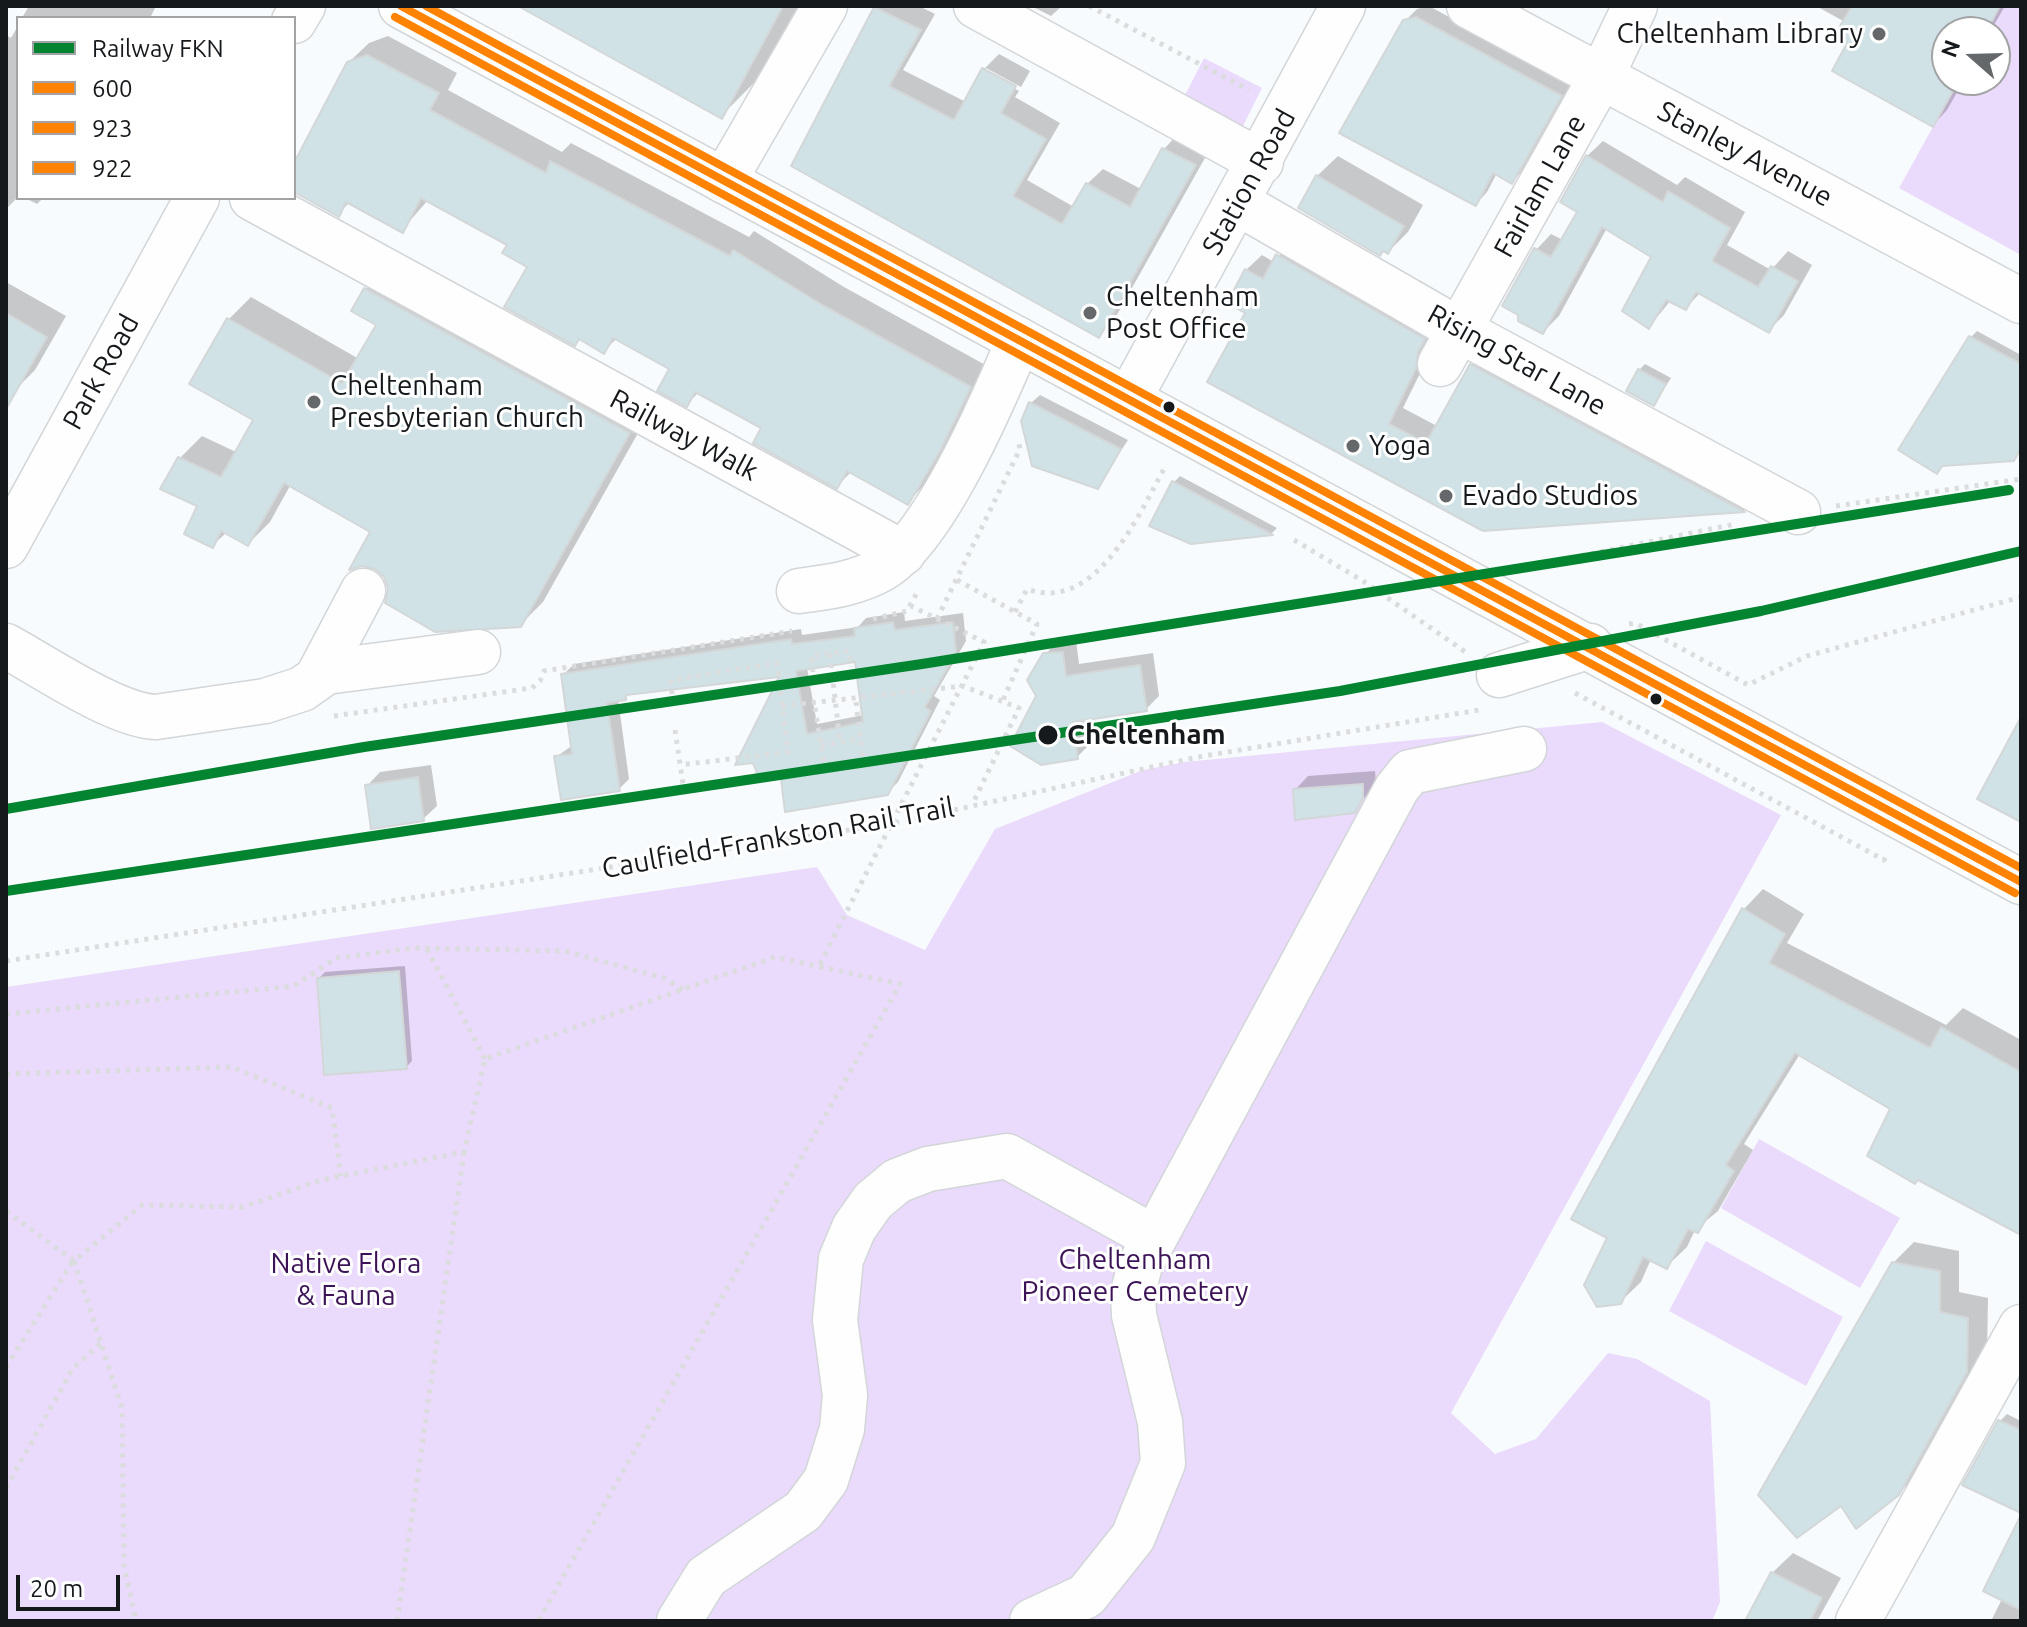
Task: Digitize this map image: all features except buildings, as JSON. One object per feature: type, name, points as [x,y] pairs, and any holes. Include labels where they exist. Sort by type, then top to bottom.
[{"type":"main road","points":[[401,6],[1417,556],[1590,646],[2021,882]]},
{"type":"main road","points":[[724,181],[825,6]]},
{"type":"main road","points":[[976,6],[1261,162]]},
{"type":"main road","name":"Station Road","points":[[1129,399],[1261,162],[1343,6]]},
{"type":"main road","name":"Stanley Avenue","points":[[1469,6],[2021,301]]},
{"type":"main road","name":"Fairlam Lane","points":[[1450,347],[1601,77],[1635,6]]},
{"type":"main road","name":"Park Road","points":[[6,546],[196,200]]},
{"type":"main road","name":"Railway Walk","points":[[256,200],[903,553]]},
{"type":"main road","name":"Rising Star Lane","points":[[1238,203],[1450,347],[1798,512]]},
{"type":"main road","points":[[799,591],[863,578],[903,553],[921,534],[992,405],[1019,340]]},
{"type":"main road","points":[[317,678],[363,591]]},
{"type":"main road","points":[[6,646],[117,706],[144,717],[177,716],[265,701],[302,689],[326,672],[478,652]]},
{"type":"main road","points":[[1494,692],[1590,646]]},
{"type":"main road","points":[[1032,1621],[1086,1596],[1133,1537],[1163,1463],[1160,1422],[1134,1315],[1133,1292],[1153,1237],[1397,788],[1410,772],[1524,749]]},
{"type":"main road","points":[[679,1621],[706,1577],[803,1511],[826,1480],[842,1429],[845,1395],[835,1320],[841,1259],[854,1228],[873,1201],[897,1181],[928,1169],[1007,1156],[1153,1237]]},
{"type":"main road","points":[[1858,1621],[2021,1327]]},
{"type":"path","points":[[1089,6],[1249,90]]},
{"type":"path","points":[[937,619],[1020,449],[1019,442]]},
{"type":"path","points":[[1015,612],[1027,589],[1043,594],[1063,591],[1103,565],[1134,524],[1165,467]]},
{"type":"path","points":[[1294,540],[1363,581],[1494,692]]},
{"type":"path","points":[[957,580],[1037,624],[1003,700]]},
{"type":"path","points":[[1748,685],[1807,656],[2021,597]]},
{"type":"path","points":[[820,964],[984,642],[911,606]]},
{"type":"path","points":[[813,672],[811,656],[849,651],[851,667]]},
{"type":"path","points":[[830,654],[840,742]]},
{"type":"path","points":[[672,694],[671,680],[777,663],[788,752],[680,765]]},
{"type":"path","points":[[782,706],[963,686],[1019,708],[973,804]]},
{"type":"path","name":"Caulfield-Frankston Rail Trail","points":[[6,961],[894,823],[1494,692]]},
{"type":"path","points":[[856,702],[863,758]]},
{"type":"path","points":[[815,708],[824,763]]},
{"type":"path","points":[[675,730],[683,784]]},
{"type":"path","points":[[821,745],[861,739]]},
{"type":"path","points":[[6,1014],[294,986],[336,958],[427,949],[565,951],[664,978],[684,991]]},
{"type":"path","points":[[397,1621],[464,1152],[485,1059],[427,949]]},
{"type":"path","points":[[485,1059],[775,957],[820,964],[900,984],[538,1621]]},
{"type":"path","points":[[6,1074],[232,1067],[332,1108],[341,1176]]},
{"type":"path","points":[[6,1367],[74,1261],[142,1205],[243,1207],[341,1176],[464,1152]]},
{"type":"path","points":[[6,1211],[74,1261],[102,1342],[122,1408],[124,1566],[136,1621]]},
{"type":"path","points":[[6,1488],[73,1368],[102,1342]]},
{"type":"green space","points":[[2000,6],[2021,6],[2021,255],[1899,188],[1950,96],[2011,96],[2011,16],[1995,16]]},
{"type":"green space","points":[[1204,58],[1262,88],[1238,136],[1180,105]]},
{"type":"green space","points":[[1602,722],[1781,815],[1451,1413],[1495,1454],[1536,1439],[1608,1353],[1637,1359],[1710,1401],[1720,1602],[1712,1621],[6,1621],[6,987],[817,867],[847,915],[925,950],[995,829],[1143,770],[1185,762]]},
{"type":"green space","points":[[1759,1139],[1900,1218],[1860,1288],[1721,1208]]},
{"type":"green space","points":[[1706,1241],[1843,1317],[1806,1386],[1669,1311]]},
{"type":"rail line","name":"FKN","points":[[6,809],[364,747],[922,664],[2009,490]]},
{"type":"rail line","name":"FKN","points":[[6,891],[1340,691],[1761,611],[2021,551]]},
{"type":"transit line","name":"600","points":[[401,6],[2021,882]]},
{"type":"transit line","name":"922","points":[[426,6],[2021,868]]},
{"type":"transit line","name":"923","points":[[395,17],[2015,893]]},
{"type":"place","name":"Cheltenham Library","points":[[1879,34]]},
{"type":"place","name":"Cheltenham Post Office","points":[[1090,313]]},
{"type":"place","name":"Cheltenham Presbyterian Church","points":[[314,402]]},
{"type":"place","name":"Yoga","points":[[1353,446]]},
{"type":"place","name":"Evado Studios","points":[[1446,496]]},
{"type":"place","name":"Cheltenham","points":[[1048,735]]},
{"type":"park label","name":"Cheltenham Pioneer Cemetery","points":[[1135,1276]]},
{"type":"park label","name":"Native Flora & Fauna","points":[[346,1280]]}]
